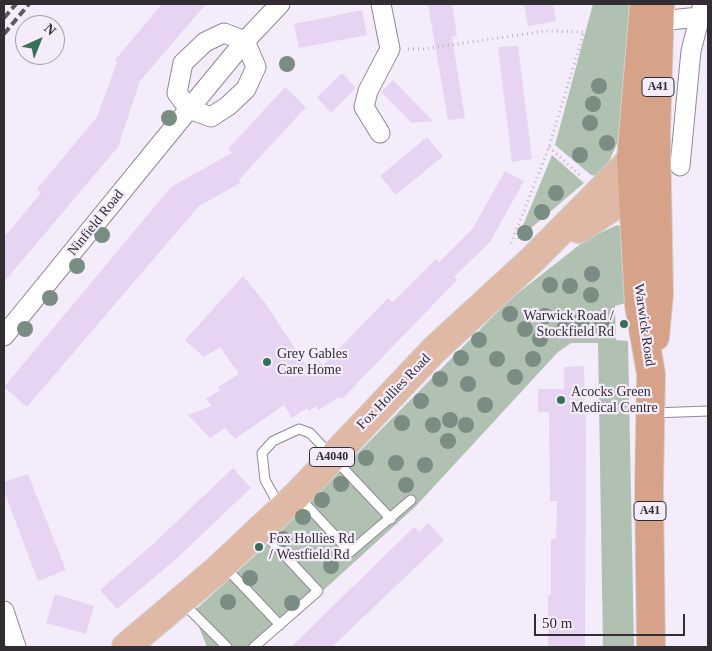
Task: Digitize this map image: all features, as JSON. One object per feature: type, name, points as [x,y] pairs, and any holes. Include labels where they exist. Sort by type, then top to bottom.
[{"type":"highway","name":"Warwick Road","points":[[651,647],[651,374],[639,305],[631,160],[654,9]]},
{"type":"highway","name":"A41","points":[[651,374],[668,168],[654,9]]},
{"type":"highway","points":[[632,194],[668,168]]},
{"type":"main road","name":"Fox Hollies Road","points":[[126,647],[223,565],[289,502],[434,350],[502,286],[602,202],[614,180],[631,160]]},
{"type":"main road","name":"Fox Hollies Road","points":[[602,202],[632,194]]},
{"type":"street","name":"Ninfield Road","points":[[4,336],[245,41],[280,4]]},
{"type":"street","points":[[380,4],[390,49],[368,91],[364,107],[380,133]]},
{"type":"street","points":[[654,9],[701,10],[668,168]]},
{"type":"street","points":[[224,34],[245,41],[256,67],[246,89],[228,106],[211,116],[189,109],[177,93],[183,63],[205,42],[224,34]]},
{"type":"street","points":[[4,611],[16,647]]},
{"type":"lane","points":[[650,413],[708,411]]},
{"type":"lane","points":[[391,519],[310,433],[299,429],[273,441],[262,453],[265,480],[350,552],[391,519],[411,500]]},
{"type":"lane","points":[[254,647],[318,591],[260,529]]},
{"type":"lane","points":[[223,565],[280,625]]},
{"type":"lane","points":[[181,601],[227,647]]},
{"type":"path","points":[[390,49],[424,49],[546,31],[584,32],[549,147],[509,249],[502,286],[539,327],[564,340],[602,340]]},
{"type":"path","points":[[549,147],[602,202],[610,219],[604,231],[602,340],[606,647]]},
{"type":"path","points":[[411,500],[490,417],[533,366],[564,340]]},
{"type":"green space","points":[[593,4],[629,4],[625,126],[607,166],[597,176],[591,175],[555,145]]},
{"type":"green space","points":[[552,155],[584,183],[517,240]]},
{"type":"green space","points":[[617,225],[622,227],[626,303],[615,306],[616,340],[628,341],[634,647],[603,647],[598,343],[571,343],[558,352],[416,506],[261,647],[207,647],[193,612],[272,540],[509,300],[587,239]]},
{"type":"building","points":[[162,4],[206,4],[140,81],[118,147],[4,282],[4,237],[41,193],[37,189],[97,117],[117,62],[115,60]]},
{"type":"building","points":[[428,4],[452,4],[457,36],[452,37],[465,118],[448,120]]},
{"type":"building","points":[[524,4],[553,4],[556,21],[528,26]]},
{"type":"building","points":[[362,10],[367,35],[299,48],[294,24]]},
{"type":"building","points":[[518,46],[532,159],[512,162],[498,47]]},
{"type":"building","points":[[342,73],[356,88],[331,113],[317,97]]},
{"type":"building","points":[[393,80],[433,121],[412,123],[381,92]]},
{"type":"building","points":[[285,87],[306,107],[239,180],[240,183],[199,206],[27,407],[4,387],[171,187],[232,153],[228,149]]},
{"type":"building","points":[[427,137],[443,156],[396,195],[380,176]]},
{"type":"building","points":[[505,171],[524,181],[490,242],[454,277],[457,280],[342,399],[340,397],[318,410],[316,406],[309,411],[307,408],[292,418],[284,405],[235,439],[225,428],[210,438],[188,415],[212,406],[206,399],[220,390],[218,387],[239,374],[220,347],[204,357],[185,340],[243,276],[266,304],[308,368],[318,360],[323,365],[388,298],[393,302],[436,259],[439,262],[473,228]]},
{"type":"building","points":[[584,366],[586,434],[585,647],[548,647],[548,595],[551,595],[551,539],[556,539],[557,501],[550,501],[549,412],[538,412],[538,389],[564,389],[564,367]]},
{"type":"building","points":[[233,468],[251,488],[175,560],[117,609],[100,590],[152,545]]},
{"type":"building","points":[[28,474],[66,570],[38,581],[4,491],[4,482]]},
{"type":"building","points":[[428,523],[444,540],[332,647],[291,647],[414,527],[419,532]]},
{"type":"building","points":[[55,594],[94,606],[86,634],[46,623]]},
{"type":"railway","points":[[4,18],[16,4]]},
{"type":"railway","points":[[4,34],[29,4]]},
{"type":"place","name":"Warwick Road / Stockfield Rd","points":[[624,324]]},
{"type":"place","name":"Grey Gables Care Home","points":[[267,362]]},
{"type":"place","name":"Acocks Green Medical Centre","points":[[561,400]]},
{"type":"place","name":"Fox Hollies Rd / Westfield Rd","points":[[259,547]]}]
